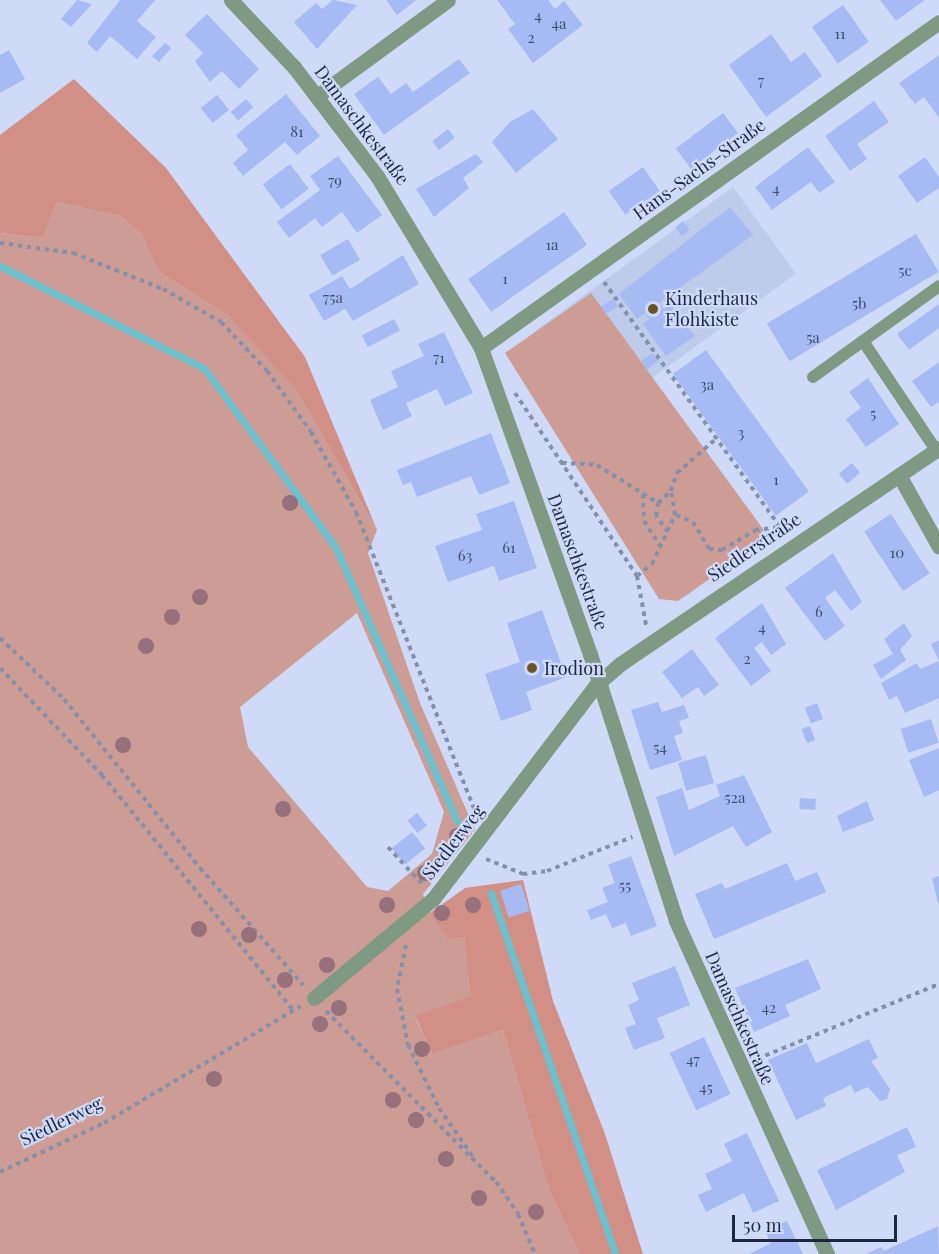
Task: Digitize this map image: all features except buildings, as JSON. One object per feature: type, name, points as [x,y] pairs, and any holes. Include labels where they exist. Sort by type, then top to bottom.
[{"type":"street","name":"Damaschkestraße","points":[[231,0],[317,96],[402,213],[481,348],[676,921],[740,1067],[827,1254]]},
{"type":"street","points":[[317,96],[448,0]]},
{"type":"street","name":"Hans-Sachs-Straße","points":[[481,348],[939,22]]},
{"type":"street","name":"Siedlerstraße","points":[[596,686],[650,643],[938,449]]},
{"type":"street","points":[[899,475],[939,547]]},
{"type":"street","name":"Siedlerweg","points":[[314,998],[404,927],[473,849],[596,686]]},
{"type":"lane","points":[[813,377],[939,286]]},
{"type":"lane","points":[[863,341],[938,449]]},
{"type":"path","points":[[0,243],[73,253],[145,280],[221,322],[267,370],[311,432],[356,512],[471,808],[490,826]]},
{"type":"path","points":[[594,268],[794,544]]},
{"type":"path","points":[[496,392],[520,394],[561,463],[637,576],[650,643]]},
{"type":"path","points":[[637,576],[652,564],[675,515],[671,491],[677,473],[717,438]]},
{"type":"path","points":[[561,463],[597,465],[658,503]]},
{"type":"path","points":[[668,532],[656,516],[658,503],[671,491]]},
{"type":"path","points":[[643,493],[644,521],[661,547]]},
{"type":"path","points":[[675,515],[693,522],[709,549],[722,550],[755,530],[780,527]]},
{"type":"path","points":[[0,638],[64,699],[200,868],[314,998],[424,1114],[475,1160]]},
{"type":"path","name":"Siedlerweg","points":[[0,668],[102,775],[294,1011],[104,1123],[0,1172]]},
{"type":"path","points":[[473,849],[501,869],[523,874],[569,866],[644,832]]},
{"type":"path","points":[[388,847],[411,871]]},
{"type":"path","points":[[404,927],[408,939],[398,1014],[439,1108],[475,1160],[518,1214],[535,1254]]},
{"type":"path","points":[[740,1067],[939,984]]},
{"type":"shaded area","points":[[74,79],[166,168],[305,357],[377,530],[295,388],[229,316],[158,271],[141,233],[120,216],[57,202],[43,238],[0,233],[0,135]]},
{"type":"shaded area","name":"Kinderhaus Flohkiste","points":[[733,187],[796,274],[596,419],[533,332]]},
{"type":"shaded area","points":[[57,202],[120,216],[141,233],[158,271],[229,316],[258,344],[295,388],[377,530],[368,553],[420,703],[475,830],[423,894],[430,913],[464,937],[472,997],[415,1017],[432,1054],[503,1030],[548,1187],[579,1254],[0,1254],[0,233],[43,238]],"holes":[[[357,613],[444,812],[432,854],[388,891],[367,887],[248,747],[240,707]]]},
{"type":"shaded area","points":[[591,293],[763,529],[765,540],[678,601],[659,599],[505,353]]},
{"type":"shaded area","points":[[523,880],[553,1001],[605,1134],[643,1254],[579,1254],[548,1187],[503,1030],[432,1054],[415,1016],[471,996],[464,937],[447,938],[430,913],[465,888]]},
{"type":"waterway","points":[[0,266],[204,368],[336,548],[457,821]]},
{"type":"waterway","points":[[491,893],[615,1254]]},
{"type":"place","name":"Kinderhaus Flohkiste","points":[[653,309]]},
{"type":"place","name":"Irodion","points":[[532,668]]}]
